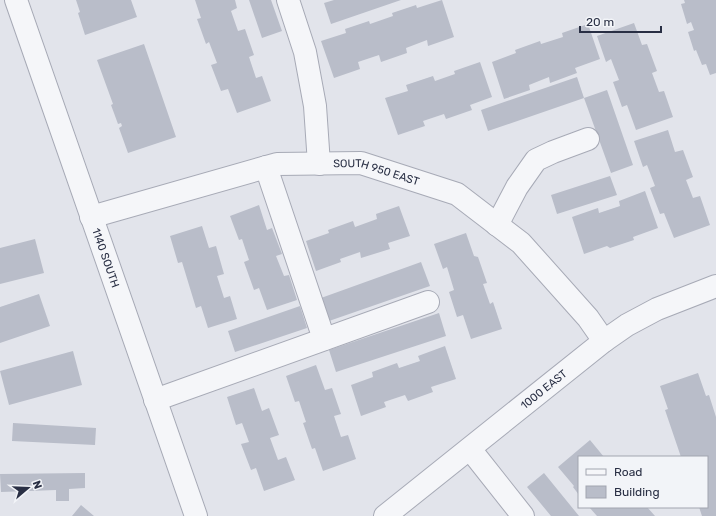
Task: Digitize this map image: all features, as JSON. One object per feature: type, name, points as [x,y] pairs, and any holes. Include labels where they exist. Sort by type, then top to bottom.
[{"type":"street","name":"1140 SOUTH","points":[[16,0],[196,516]]},
{"type":"street","points":[[293,2],[305,52],[315,106],[319,164]]},
{"type":"street","points":[[497,225],[517,186],[536,160],[588,139]]},
{"type":"street","name":"SOUTH 950 EAST","points":[[91,217],[277,164],[361,163],[456,194],[521,243],[588,318],[604,341]]},
{"type":"street","points":[[266,167],[324,339]]},
{"type":"street","name":"1000 EAST","points":[[385,516],[604,341],[628,325],[657,309],[716,286]]},
{"type":"street","points":[[155,400],[428,302]]},
{"type":"street","points":[[470,449],[523,516]]},
{"type":"building","points":[[76,0],[131,0],[137,17],[85,35],[78,13],[80,12]]},
{"type":"building","points":[[195,0],[235,0],[237,8],[231,11],[238,31],[245,29],[254,55],[249,57],[256,78],[262,76],[271,101],[237,113],[228,89],[221,91],[211,65],[217,63],[209,42],[206,44],[197,19],[201,18]]},
{"type":"building","points":[[249,0],[271,0],[282,31],[262,38]]},
{"type":"building","points":[[334,0],[401,0],[331,24],[324,3]]},
{"type":"building","points":[[442,0],[454,37],[428,46],[427,40],[406,48],[407,53],[381,62],[379,55],[358,62],[360,69],[334,78],[321,41],[346,33],[345,29],[369,21],[370,24],[393,16],[392,13],[416,5],[417,8]]},
{"type":"building","points":[[684,0],[716,0],[716,73],[710,75],[706,64],[702,65],[696,50],[694,51],[688,32],[694,30],[691,22],[687,24],[681,4],[685,3]]},
{"type":"building","points":[[634,23],[642,45],[647,44],[657,71],[652,73],[659,92],[664,91],[673,117],[636,130],[627,105],[622,107],[613,82],[619,80],[611,59],[606,62],[597,36]]},
{"type":"building","points":[[588,24],[600,59],[575,68],[577,73],[550,83],[549,77],[529,85],[530,90],[504,99],[492,62],[516,53],[515,50],[540,41],[541,44],[563,37],[562,33]]},
{"type":"building","points":[[144,44],[176,137],[128,153],[119,128],[122,126],[121,123],[118,124],[111,105],[113,104],[97,60]]},
{"type":"building","points":[[480,62],[492,97],[470,105],[472,110],[446,119],[444,114],[423,121],[425,126],[398,135],[385,98],[408,91],[406,85],[433,76],[435,81],[455,74],[454,71]]},
{"type":"building","points":[[577,77],[584,98],[488,131],[481,110]]},
{"type":"building","points":[[607,90],[633,165],[611,173],[584,98]]},
{"type":"building","points":[[668,130],[675,152],[683,150],[693,177],[686,180],[693,198],[700,196],[710,225],[674,238],[664,213],[660,214],[650,188],[655,186],[647,165],[643,167],[634,141]]},
{"type":"building","points":[[610,176],[617,195],[557,214],[551,195]]},
{"type":"building","points":[[645,191],[658,228],[633,237],[634,240],[610,248],[607,246],[584,254],[572,217],[598,208],[599,213],[620,206],[619,201]]},
{"type":"building","points":[[259,205],[267,230],[272,228],[282,254],[276,256],[284,276],[289,275],[297,300],[267,310],[259,288],[254,290],[244,262],[249,260],[242,239],[239,240],[230,216]]},
{"type":"building","points":[[399,206],[410,236],[388,243],[390,249],[361,258],[360,252],[340,259],[341,262],[316,271],[306,241],[329,233],[328,230],[353,221],[355,227],[377,219],[376,214]]},
{"type":"building","points":[[202,226],[209,248],[216,246],[224,274],[217,276],[224,298],[230,296],[237,319],[208,328],[201,306],[196,308],[182,262],[178,263],[170,236]]},
{"type":"building","points":[[466,233],[474,256],[478,257],[487,283],[483,284],[490,304],[493,302],[502,329],[471,339],[463,315],[457,317],[449,292],[454,290],[447,267],[443,269],[434,244]]},
{"type":"building","points":[[35,239],[44,273],[0,284],[0,248]]},
{"type":"building","points":[[421,262],[430,286],[329,321],[321,298]]},
{"type":"building","points":[[39,294],[50,326],[0,343],[0,307]]},
{"type":"building","points":[[300,306],[307,328],[235,352],[228,331]]},
{"type":"building","points":[[439,313],[446,336],[336,372],[329,350]]},
{"type":"building","points":[[445,346],[456,379],[431,387],[433,392],[408,401],[405,395],[384,402],[386,407],[361,416],[351,385],[373,377],[372,372],[397,363],[399,368],[420,361],[418,356]]},
{"type":"building","points":[[73,351],[82,385],[9,405],[0,371]]},
{"type":"building","points":[[316,365],[325,390],[332,388],[341,414],[334,416],[341,437],[348,435],[356,459],[323,471],[315,448],[312,449],[303,423],[306,422],[299,401],[295,402],[286,376]]},
{"type":"building","points":[[698,373],[706,396],[709,395],[716,417],[716,516],[702,516],[699,508],[708,508],[708,456],[681,456],[665,410],[668,409],[660,386]]},
{"type":"building","points":[[254,388],[262,411],[269,408],[279,435],[270,438],[278,460],[286,457],[295,480],[264,491],[256,468],[251,470],[241,444],[249,442],[242,423],[236,425],[227,397]]},
{"type":"building","points":[[13,423],[96,428],[95,445],[12,441]]},
{"type":"building","points":[[590,440],[603,456],[578,456],[578,494],[573,487],[574,486],[558,467]]},
{"type":"building","points":[[85,473],[85,488],[69,489],[69,501],[56,501],[56,490],[1,492],[0,474]]},
{"type":"building","points":[[544,473],[579,516],[551,516],[527,487]]},
{"type":"building","points":[[81,505],[94,516],[72,516]]},
{"type":"building","points":[[590,508],[648,508],[655,516],[597,516]]}]
